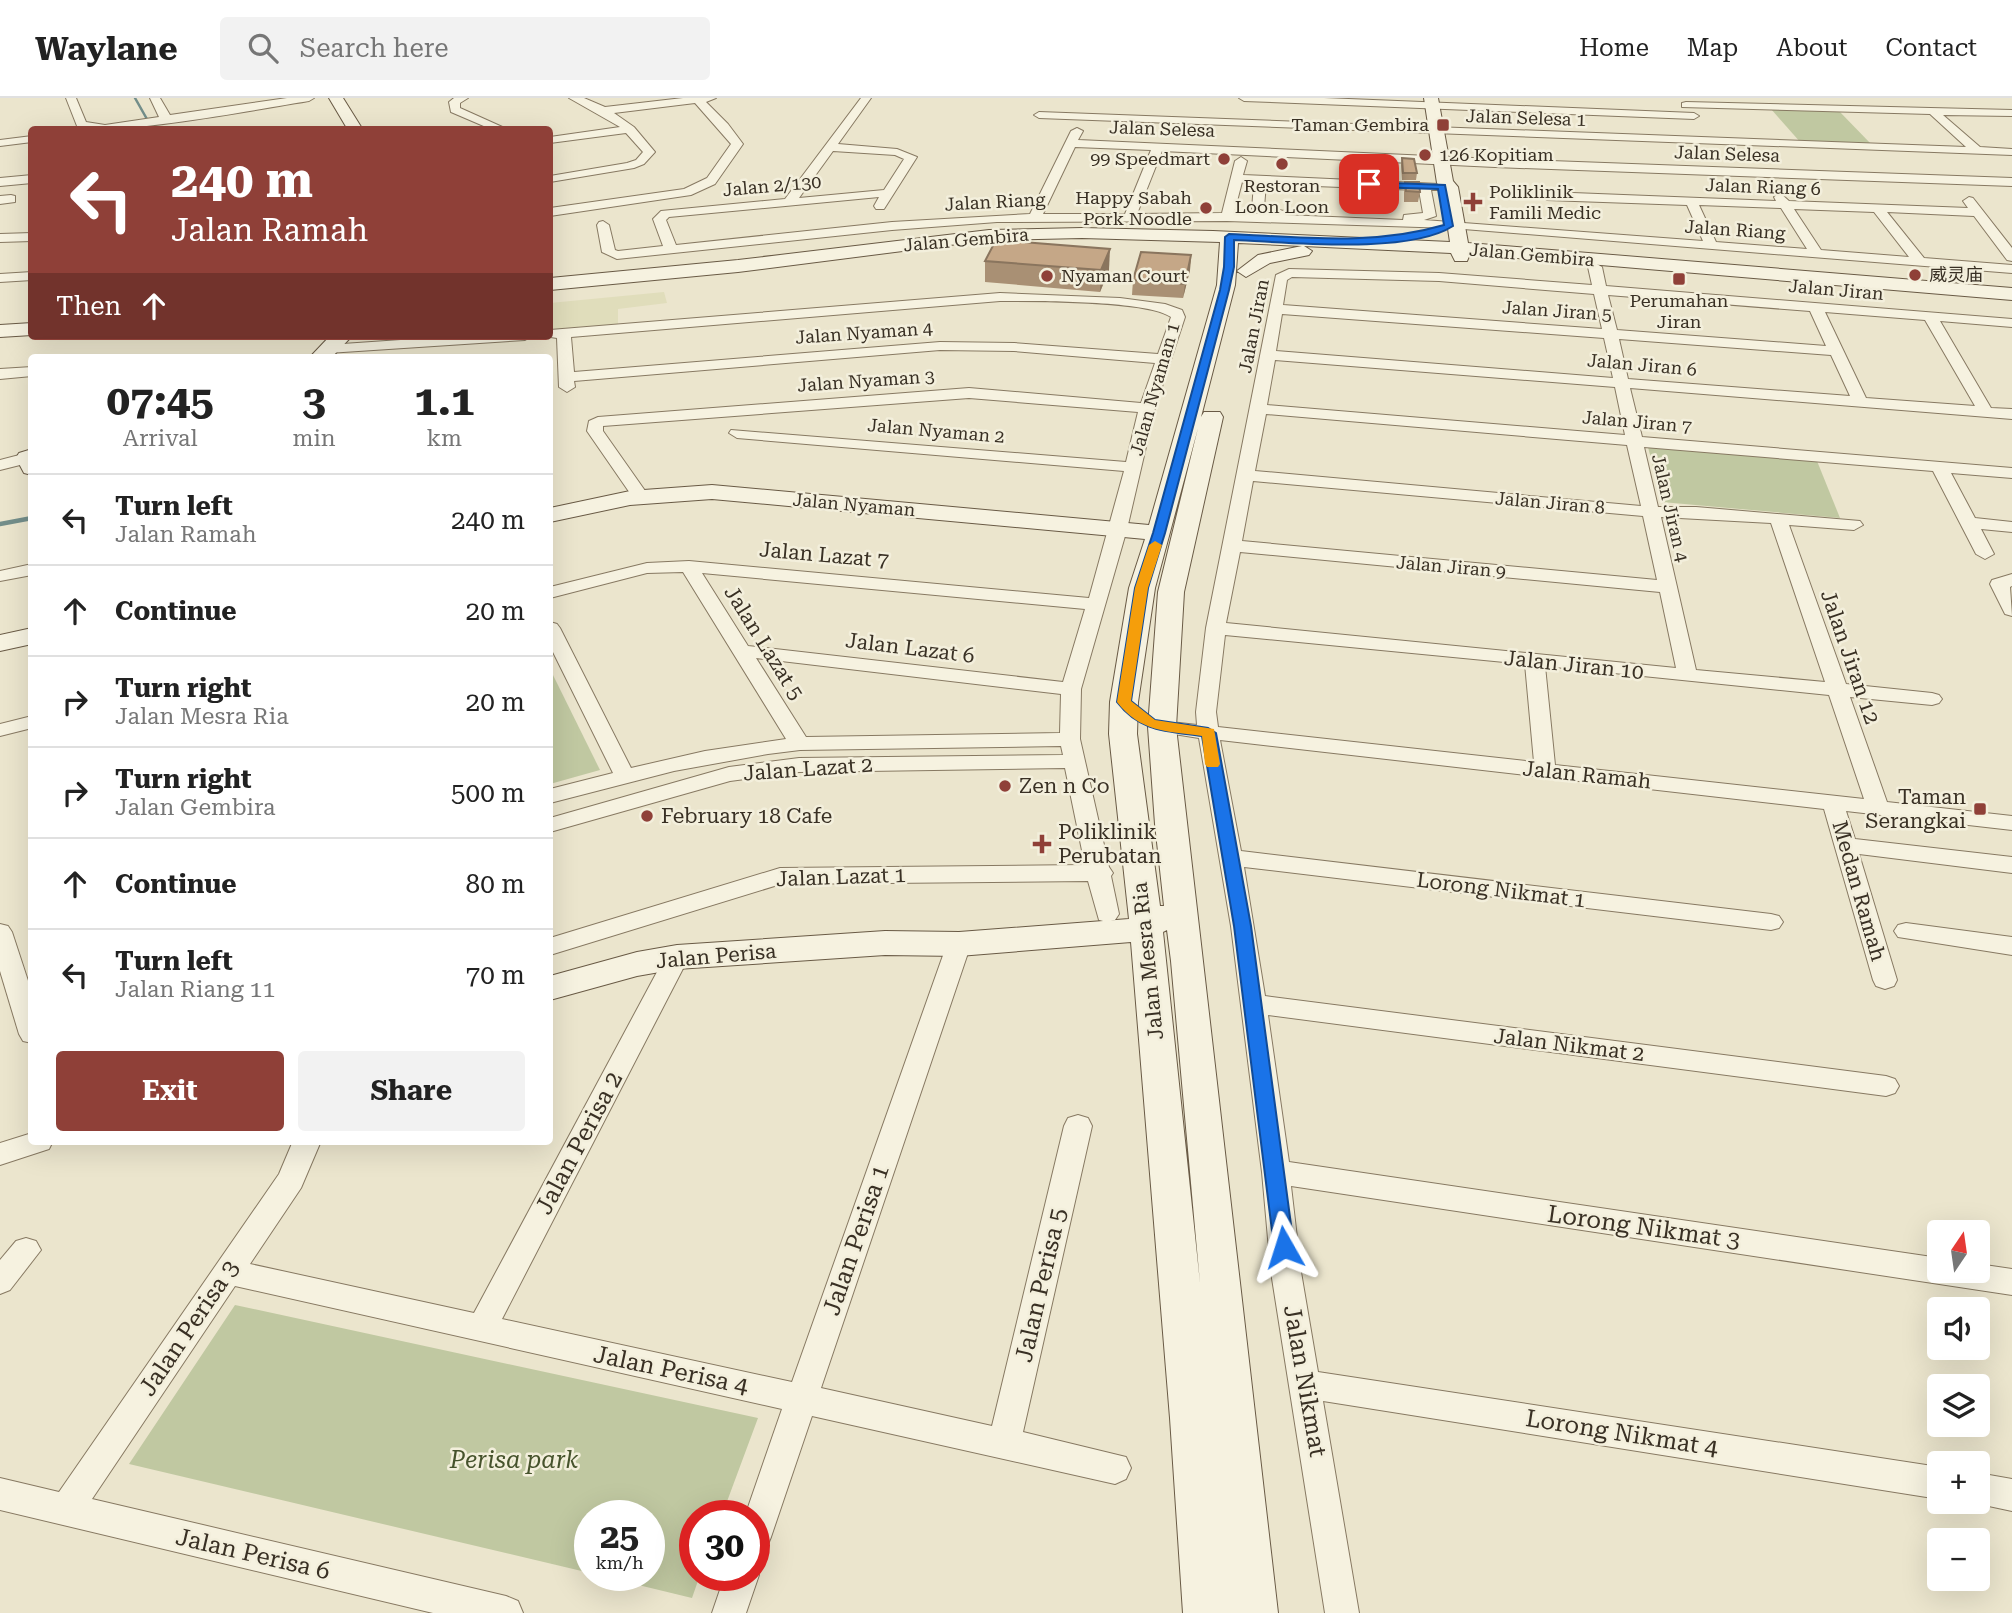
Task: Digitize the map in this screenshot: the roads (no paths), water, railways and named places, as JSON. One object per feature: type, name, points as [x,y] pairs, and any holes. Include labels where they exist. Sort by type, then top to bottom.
[{"type":"main road","points":[[336,98],[354,126]]},
{"type":"main road","points":[[1356,243],[1428,234],[1454,240],[1431,102]]},
{"type":"main road","points":[[1380,223],[1396,228],[1398,234],[1394,239]]},
{"type":"main road","name":"Jalan Gembira","points":[[553,284],[738,266],[989,235],[1083,233],[1233,255]]},
{"type":"main road","name":"Jalan Gembira","points":[[553,294],[1016,243],[1174,243],[1213,254],[1233,255],[1252,242],[1454,240],[1523,253],[2012,297]]},
{"type":"main road","name":"Jalan Gembira","points":[[1252,242],[1318,249],[1454,240],[1595,267],[2012,297]]},
{"type":"main road","name":"Jalan Mesra Ria","points":[[1207,1613],[1150,920],[1123,734],[1124,702],[1142,588],[1233,255],[1252,242]]},
{"type":"main road","points":[[1233,255],[1264,258],[1318,249]]},
{"type":"main road","name":"Jalan Mesra Ria","points":[[1233,255],[1171,592],[1162,727],[1254,1613]]},
{"type":"main road","points":[[0,319],[28,317]]},
{"type":"main road","points":[[0,331],[28,329]]},
{"type":"main road","name":"Jalan Nyaman","points":[[553,514],[640,495],[677,491],[712,492],[1159,533]]},
{"type":"main road","points":[[0,643],[28,637]]},
{"type":"main road","points":[[1124,702],[1142,719],[1162,727]]},
{"type":"main road","points":[[1127,767],[1140,744],[1162,727]]},
{"type":"main road","points":[[1178,889],[1150,920],[1188,961]]},
{"type":"main road","name":"Jalan Perisa","points":[[886,943],[924,934],[1107,914],[1150,920]]},
{"type":"main road","name":"Jalan Perisa","points":[[553,987],[637,964],[677,957],[886,943],[920,946],[959,944],[1150,920]]},
{"type":"street","points":[[71,98],[78,126]]},
{"type":"street","points":[[155,98],[164,119]]},
{"type":"street","points":[[117,126],[309,98]]},
{"type":"street","points":[[463,98],[454,102],[455,110],[494,126]]},
{"type":"street","points":[[553,179],[616,169],[640,162],[649,152],[608,110],[574,98]]},
{"type":"street","points":[[553,212],[687,192],[707,184],[737,144],[702,98],[608,110]]},
{"type":"street","points":[[790,201],[866,98]]},
{"type":"street","points":[[1244,98],[1524,104],[1608,113],[1694,116]]},
{"type":"street","points":[[1603,98],[1608,113]]},
{"type":"street","points":[[1838,98],[1857,118]]},
{"type":"street","points":[[1230,217],[1251,150],[1256,99]]},
{"type":"street","points":[[1684,101],[1767,111],[1848,109],[2012,113]]},
{"type":"street","points":[[1684,101],[1712,141]]},
{"type":"street","points":[[1933,111],[1976,150]]},
{"type":"street","name":"Jalan Selesa 1","points":[[1039,115],[1712,141],[1877,142],[2012,152]]},
{"type":"street","points":[[835,116],[852,117]]},
{"type":"street","points":[[1035,217],[1085,116]]},
{"type":"street","points":[[553,140],[630,130]]},
{"type":"street","points":[[0,143],[28,140]]},
{"type":"street","points":[[1792,140],[1819,175]]},
{"type":"street","name":"Jalan Selesa","points":[[1071,143],[1251,150],[1271,155],[1427,163],[1441,160],[2012,182]]},
{"type":"street","points":[[1130,216],[1157,146]]},
{"type":"street","points":[[830,147],[897,152],[911,157],[879,207],[892,226]]},
{"type":"street","points":[[1230,217],[1242,155],[1251,150]]},
{"type":"street","points":[[1538,164],[1555,233]]},
{"type":"street","points":[[1765,173],[1816,253]]},
{"type":"street","points":[[0,182],[28,179]]},
{"type":"street","points":[[1243,179],[1444,185]]},
{"type":"street","points":[[1260,180],[1257,209],[1269,213],[1425,218],[1430,215],[1424,186]]},
{"type":"street","points":[[1952,180],[2012,257]]},
{"type":"street","name":"Jalan 2/130","points":[[671,249],[659,219],[662,216],[790,201],[887,194]]},
{"type":"street","name":"Jalan Riang 6","points":[[1548,205],[1786,205],[1978,212]]},
{"type":"street","points":[[1693,206],[1711,245]]},
{"type":"street","points":[[1878,209],[1919,261]]},
{"type":"street","name":"Jalan Riang","points":[[603,225],[609,252],[613,254],[892,226],[1035,217],[1230,217],[1380,223],[1454,240],[1555,233],[2012,269]]},
{"type":"street","points":[[0,238],[28,237]]},
{"type":"street","name":"Jalan Jiran 4","points":[[1595,267],[1688,676]]},
{"type":"street","name":"Jalan Jiran","points":[[1208,733],[1206,712],[1216,628],[1234,546],[1281,278],[1289,273],[1430,277],[2012,323]]},
{"type":"street","points":[[0,278],[28,276]]},
{"type":"street","name":"Jalan Nyaman 1","points":[[557,334],[1000,298],[1042,297],[1172,310],[1178,317],[1147,408],[1118,529],[1071,689],[1070,739],[1101,873],[1107,914]]},
{"type":"street","points":[[1816,308],[1860,402]]},
{"type":"street","name":"Jalan Jiran 5","points":[[1275,309],[1836,351]]},
{"type":"street","points":[[1930,317],[1986,412]]},
{"type":"street","name":"Jalan Nyaman 4","points":[[557,334],[567,382],[940,346],[1014,347],[1164,359]]},
{"type":"street","points":[[330,347],[445,349],[500,340]]},
{"type":"street","name":"Jalan Jiran 6","points":[[1268,355],[2012,414]]},
{"type":"street","points":[[0,373],[28,371]]},
{"type":"street","name":"Jalan Nyaman 3","points":[[640,495],[595,431],[595,424],[602,420],[957,393],[1147,408]]},
{"type":"street","name":"Jalan Jiran 7","points":[[1259,409],[2012,472]]},
{"type":"street","name":"Jalan Nyaman 2","points":[[737,433],[1132,467]]},
{"type":"street","points":[[0,465],[28,461]]},
{"type":"street","points":[[1940,467],[1985,554]]},
{"type":"street","name":"Jalan Jiran 8","points":[[1247,475],[1651,512],[1696,512],[1854,525]]},
{"type":"street","name":"Jalan Jiran 12","points":[[1779,520],[1878,808]]},
{"type":"street","points":[[1969,523],[2012,527]]},
{"type":"street","name":"Jalan Jiran 9","points":[[1234,546],[1668,587]]},
{"type":"street","points":[[0,563],[28,557]]},
{"type":"street","name":"Jalan Lazat 7","points":[[553,591],[647,568],[689,566],[1096,604]]},
{"type":"street","name":"Jalan Lazat 5","points":[[689,566],[800,744]]},
{"type":"street","points":[[0,576],[28,570]]},
{"type":"street","points":[[2012,580],[1999,584],[2012,610]]},
{"type":"street","name":"Jalan Jiran 10","points":[[1216,628],[1838,692],[1932,699]]},
{"type":"street","points":[[553,634],[625,776]]},
{"type":"street","name":"Jalan Lazat 6","points":[[744,651],[1071,689]]},
{"type":"street","points":[[1534,660],[1545,771]]},
{"type":"street","points":[[0,730],[28,723]]},
{"type":"street","name":"Jalan Ramah","points":[[1162,727],[2012,823]]},
{"type":"street","name":"Jalan Nikmat","points":[[1208,733],[1231,858],[1276,1172],[1286,1272],[1342,1613]]},
{"type":"street","name":"Jalan Lazat 2","points":[[553,795],[720,753],[800,744],[1070,739]]},
{"type":"street","name":"Jalan Lazat 2","points":[[553,824],[756,769],[799,765],[1074,761]]},
{"type":"street","name":"Medan Ramah","points":[[1833,803],[1885,980]]},
{"type":"street","points":[[1846,845],[2012,865]]},
{"type":"street","name":"Lorong Nikmat 1","points":[[1231,858],[1771,922]]},
{"type":"street","name":"Jalan Lazat 1","points":[[553,946],[780,876],[1101,873]]},
{"type":"street","points":[[1906,931],[2012,946]]},
{"type":"street","name":"Jalan Perisa 1","points":[[766,1500],[959,944]]},
{"type":"street","points":[[2,948],[28,1023]]},
{"type":"street","name":"Jalan Perisa 2","points":[[481,1329],[677,957]]},
{"type":"street","name":"Jalan Nikmat 2","points":[[1251,1004],[1886,1086]]},
{"type":"street","name":"Jalan Perisa 5","points":[[1004,1444],[1078,1126]]},
{"type":"street","points":[[0,1154],[28,1145]]},
{"type":"street","name":"Jalan Perisa 3","points":[[65,1511],[291,1180],[305,1145]]},
{"type":"street","name":"Lorong Nikmat 3","points":[[1276,1172],[2012,1282]]},
{"type":"street","points":[[0,1281],[26,1250]]},
{"type":"street","name":"Jalan Perisa 4","points":[[227,1272],[1115,1468]]},
{"type":"street","name":"Lorong Nikmat 4","points":[[1305,1384],[1927,1481]]},
{"type":"street","points":[[1990,1491],[2012,1495]]},
{"type":"street","name":"Jalan Perisa 6","points":[[0,1494],[506,1613]]},
{"type":"street","points":[[729,1613],[737,1591]]},
{"type":"waterway","points":[[135,98],[151,126]]},
{"type":"waterway","points":[[0,524],[28,519]]},
{"type":"place","name":"Taman Gembira","points":[[1443,125]]},
{"type":"place","name":"126 Kopitiam","points":[[1425,155]]},
{"type":"place","name":"99 Speedmart","points":[[1224,159]]},
{"type":"place","name":"Restoran Loon Loon","points":[[1282,164]]},
{"type":"place","name":"Poliklinik Famili Medic","points":[[1473,202]]},
{"type":"place","name":"Happy Sabah Pork Noodle","points":[[1206,208]]},
{"type":"place","name":"威灵庙","points":[[1915,275]]},
{"type":"place","name":"Nyaman Court","points":[[1047,276]]},
{"type":"place","name":"Perumahan Jiran","points":[[1679,279]]},
{"type":"place","name":"Zen n Co","points":[[1005,786]]},
{"type":"place","name":"Taman Serangkai","points":[[1980,809]]},
{"type":"place","name":"February 18 Cafe","points":[[647,816]]},
{"type":"place","name":"Poliklinik Perubatan","points":[[1042,844]]},
{"type":"park label","name":"Perisa park","points":[[514,1460]]}]
